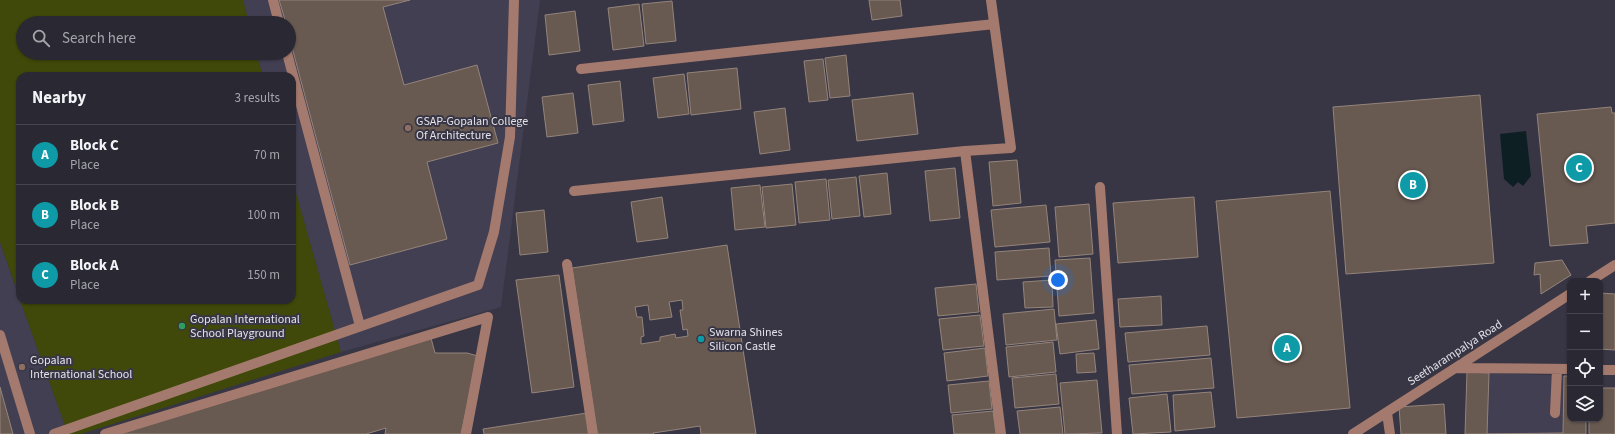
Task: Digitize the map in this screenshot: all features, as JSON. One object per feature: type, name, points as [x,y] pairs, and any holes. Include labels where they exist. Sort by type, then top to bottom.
[{"type":"street","points":[[273,0],[277,16]]},
{"type":"street","points":[[54,434],[478,285],[494,232],[510,137],[514,0]]},
{"type":"street","points":[[574,191],[965,151],[1011,148],[991,0]]},
{"type":"street","points":[[581,69],[994,24]]},
{"type":"street","points":[[289,60],[292,72]]},
{"type":"street","points":[[296,87],[360,326]]},
{"type":"street","points":[[965,151],[1001,434]]},
{"type":"street","points":[[1100,187],[1117,434]]},
{"type":"street","points":[[567,264],[593,434]]},
{"type":"street","points":[[1595,278],[1615,265]]},
{"type":"street","name":"Seetharampalya Road","points":[[1353,434],[1567,296]]},
{"type":"street","points":[[105,434],[488,317],[466,434]]},
{"type":"street","points":[[0,335],[30,434]]},
{"type":"street","points":[[1456,368],[1567,369]]},
{"type":"street","points":[[1555,413],[1557,369]]},
{"type":"street","points":[[1603,370],[1615,370]]},
{"type":"street","points":[[1387,413],[1390,434]]},
{"type":"shaded area","name":"GSAP-Gopalan College Of Architecture","points":[[243,0],[540,0],[501,307],[341,352],[296,193],[296,72],[262,72],[258,60],[296,60],[296,16],[247,16]]},
{"type":"shaded area","points":[[1526,131],[1531,176],[1523,186],[1518,182],[1513,187],[1504,179],[1500,134]]},
{"type":"shaded area","name":"Gopalan International School","points":[[0,242],[16,288],[16,304],[21,304],[68,434],[0,434]]},
{"type":"shaded area","points":[[1467,372],[1567,376],[1567,422],[1573,422],[1586,434],[1465,434]]},
{"type":"green space","points":[[0,0],[243,0],[247,16],[16,16],[16,60],[258,60],[262,72],[16,72],[16,288],[0,242]]},
{"type":"green space","name":"Gopalan International School Playground","points":[[296,193],[341,352],[81,434],[68,434],[21,304],[296,304]]},
{"type":"building","points":[[279,0],[410,0],[383,7],[404,85],[477,65],[498,143],[427,162],[447,239],[350,265],[295,60],[296,16],[284,16]]},
{"type":"building","points":[[869,0],[900,0],[902,16],[872,20]]},
{"type":"building","points":[[672,1],[676,41],[646,44],[642,4]]},
{"type":"building","points":[[639,4],[644,46],[613,50],[608,8]]},
{"type":"building","points":[[575,11],[580,51],[549,55],[545,15]]},
{"type":"building","points":[[846,55],[850,96],[830,98],[825,58]]},
{"type":"building","points":[[823,59],[828,100],[809,102],[804,61]]},
{"type":"building","points":[[737,68],[741,109],[691,115],[687,73]]},
{"type":"building","points":[[684,74],[689,114],[658,118],[653,78]]},
{"type":"building","points":[[620,81],[624,121],[593,125],[588,85]]},
{"type":"building","points":[[573,93],[578,133],[547,137],[542,97]]},
{"type":"building","points":[[913,93],[918,134],[857,141],[852,100]]},
{"type":"building","points":[[1480,95],[1494,263],[1346,274],[1333,107]]},
{"type":"building","points":[[1611,107],[1612,113],[1615,113],[1615,223],[1586,226],[1588,243],[1550,246],[1537,114]]},
{"type":"building","points":[[785,108],[790,150],[760,154],[754,112]]},
{"type":"building","points":[[1017,160],[1021,203],[993,206],[989,162]]},
{"type":"building","points":[[955,168],[960,218],[930,221],[925,171]]},
{"type":"building","points":[[887,173],[891,214],[864,217],[859,176]]},
{"type":"building","points":[[856,177],[860,216],[832,219],[828,180]]},
{"type":"building","points":[[826,179],[830,220],[799,223],[795,182]]},
{"type":"building","points":[[792,184],[796,225],[766,228],[762,187]]},
{"type":"building","points":[[760,185],[765,227],[735,230],[731,188]]},
{"type":"building","points":[[1330,191],[1350,408],[1237,418],[1216,201]]},
{"type":"building","points":[[662,197],[668,238],[637,242],[631,202]]},
{"type":"building","points":[[1194,197],[1198,257],[1118,263],[1113,203]]},
{"type":"building","points":[[1089,204],[1093,254],[1059,257],[1055,207]]},
{"type":"building","points":[[1046,205],[1050,242],[995,247],[991,210]]},
{"type":"building","points":[[544,210],[548,252],[520,255],[516,213]]},
{"type":"building","name":"Swarna Shines Silicon Castle","points":[[727,245],[756,434],[701,434],[700,426],[653,433],[654,434],[597,434],[572,268]],"holes":[[[682,300],[683,310],[680,310],[683,330],[687,329],[688,336],[676,338],[675,334],[660,337],[660,341],[641,344],[641,337],[644,336],[642,317],[637,317],[635,307],[648,305],[650,320],[672,317],[669,302]]]},
{"type":"building","points":[[1049,248],[1051,276],[997,280],[995,252]]},
{"type":"building","points":[[1090,258],[1094,313],[1059,316],[1055,260]]},
{"type":"building","points":[[1562,260],[1571,275],[1541,294],[1540,274],[1534,275],[1535,263]]},
{"type":"building","points":[[559,275],[574,387],[532,393],[516,280]]},
{"type":"building","points":[[1052,280],[1053,307],[1025,308],[1023,282]]},
{"type":"building","points":[[976,284],[979,312],[938,316],[935,288]]},
{"type":"building","points":[[1603,293],[1615,294],[1615,350],[1603,349]]},
{"type":"building","points":[[1161,296],[1162,325],[1120,327],[1118,299]]},
{"type":"building","points":[[1054,309],[1057,340],[1006,345],[1003,314]]},
{"type":"building","points":[[980,315],[984,346],[943,350],[939,319]]},
{"type":"building","points":[[1096,320],[1099,349],[1060,354],[1056,324]]},
{"type":"building","points":[[1207,326],[1210,355],[1128,362],[1125,333]]},
{"type":"building","points":[[431,338],[435,353],[467,353],[478,356],[461,434],[385,434],[386,428],[366,434],[117,434]]},
{"type":"building","points":[[1053,342],[1056,372],[1009,377],[1006,347]]},
{"type":"building","points":[[985,348],[988,376],[947,381],[944,353]]},
{"type":"building","points":[[1094,353],[1096,372],[1077,373],[1076,354]]},
{"type":"building","points":[[1211,358],[1214,388],[1132,394],[1129,365]]},
{"type":"building","points":[[1467,372],[1489,373],[1487,434],[1465,434]]},
{"type":"building","points":[[1056,374],[1059,404],[1015,408],[1012,378]]},
{"type":"building","points":[[1564,376],[1567,376],[1567,422],[1586,422],[1586,434],[1487,434],[1563,433]]},
{"type":"building","points":[[1097,380],[1102,433],[1065,434],[1060,383]]},
{"type":"building","points":[[989,381],[992,409],[951,413],[948,385]]},
{"type":"building","points":[[0,387],[13,434],[0,434]]},
{"type":"building","points":[[1603,388],[1615,388],[1615,434],[1589,434],[1589,422],[1603,422]]},
{"type":"building","points":[[1211,392],[1215,427],[1175,431],[1173,395]]},
{"type":"building","points":[[1167,394],[1171,432],[1133,434],[1129,398]]},
{"type":"building","points":[[1444,404],[1446,434],[1401,434],[1399,407]]},
{"type":"building","points":[[1060,407],[1063,434],[1020,434],[1017,411]]},
{"type":"building","points":[[993,411],[996,434],[954,434],[952,415]]},
{"type":"building","points":[[587,413],[590,434],[484,434],[483,429]]},
{"type":"place","name":"GSAP-Gopalan College Of Architecture","points":[[408,128]]},
{"type":"place","name":"Block A","points":[[1579,168]]},
{"type":"place","name":"Block B","points":[[1413,185]]},
{"type":"place","name":"Gopalan International School Playground","points":[[182,326]]},
{"type":"place","name":"Swarna Shines Silicon Castle","points":[[701,339]]},
{"type":"place","name":"Block C","points":[[1287,348]]},
{"type":"place","name":"Gopalan International School","points":[[22,367]]}]
